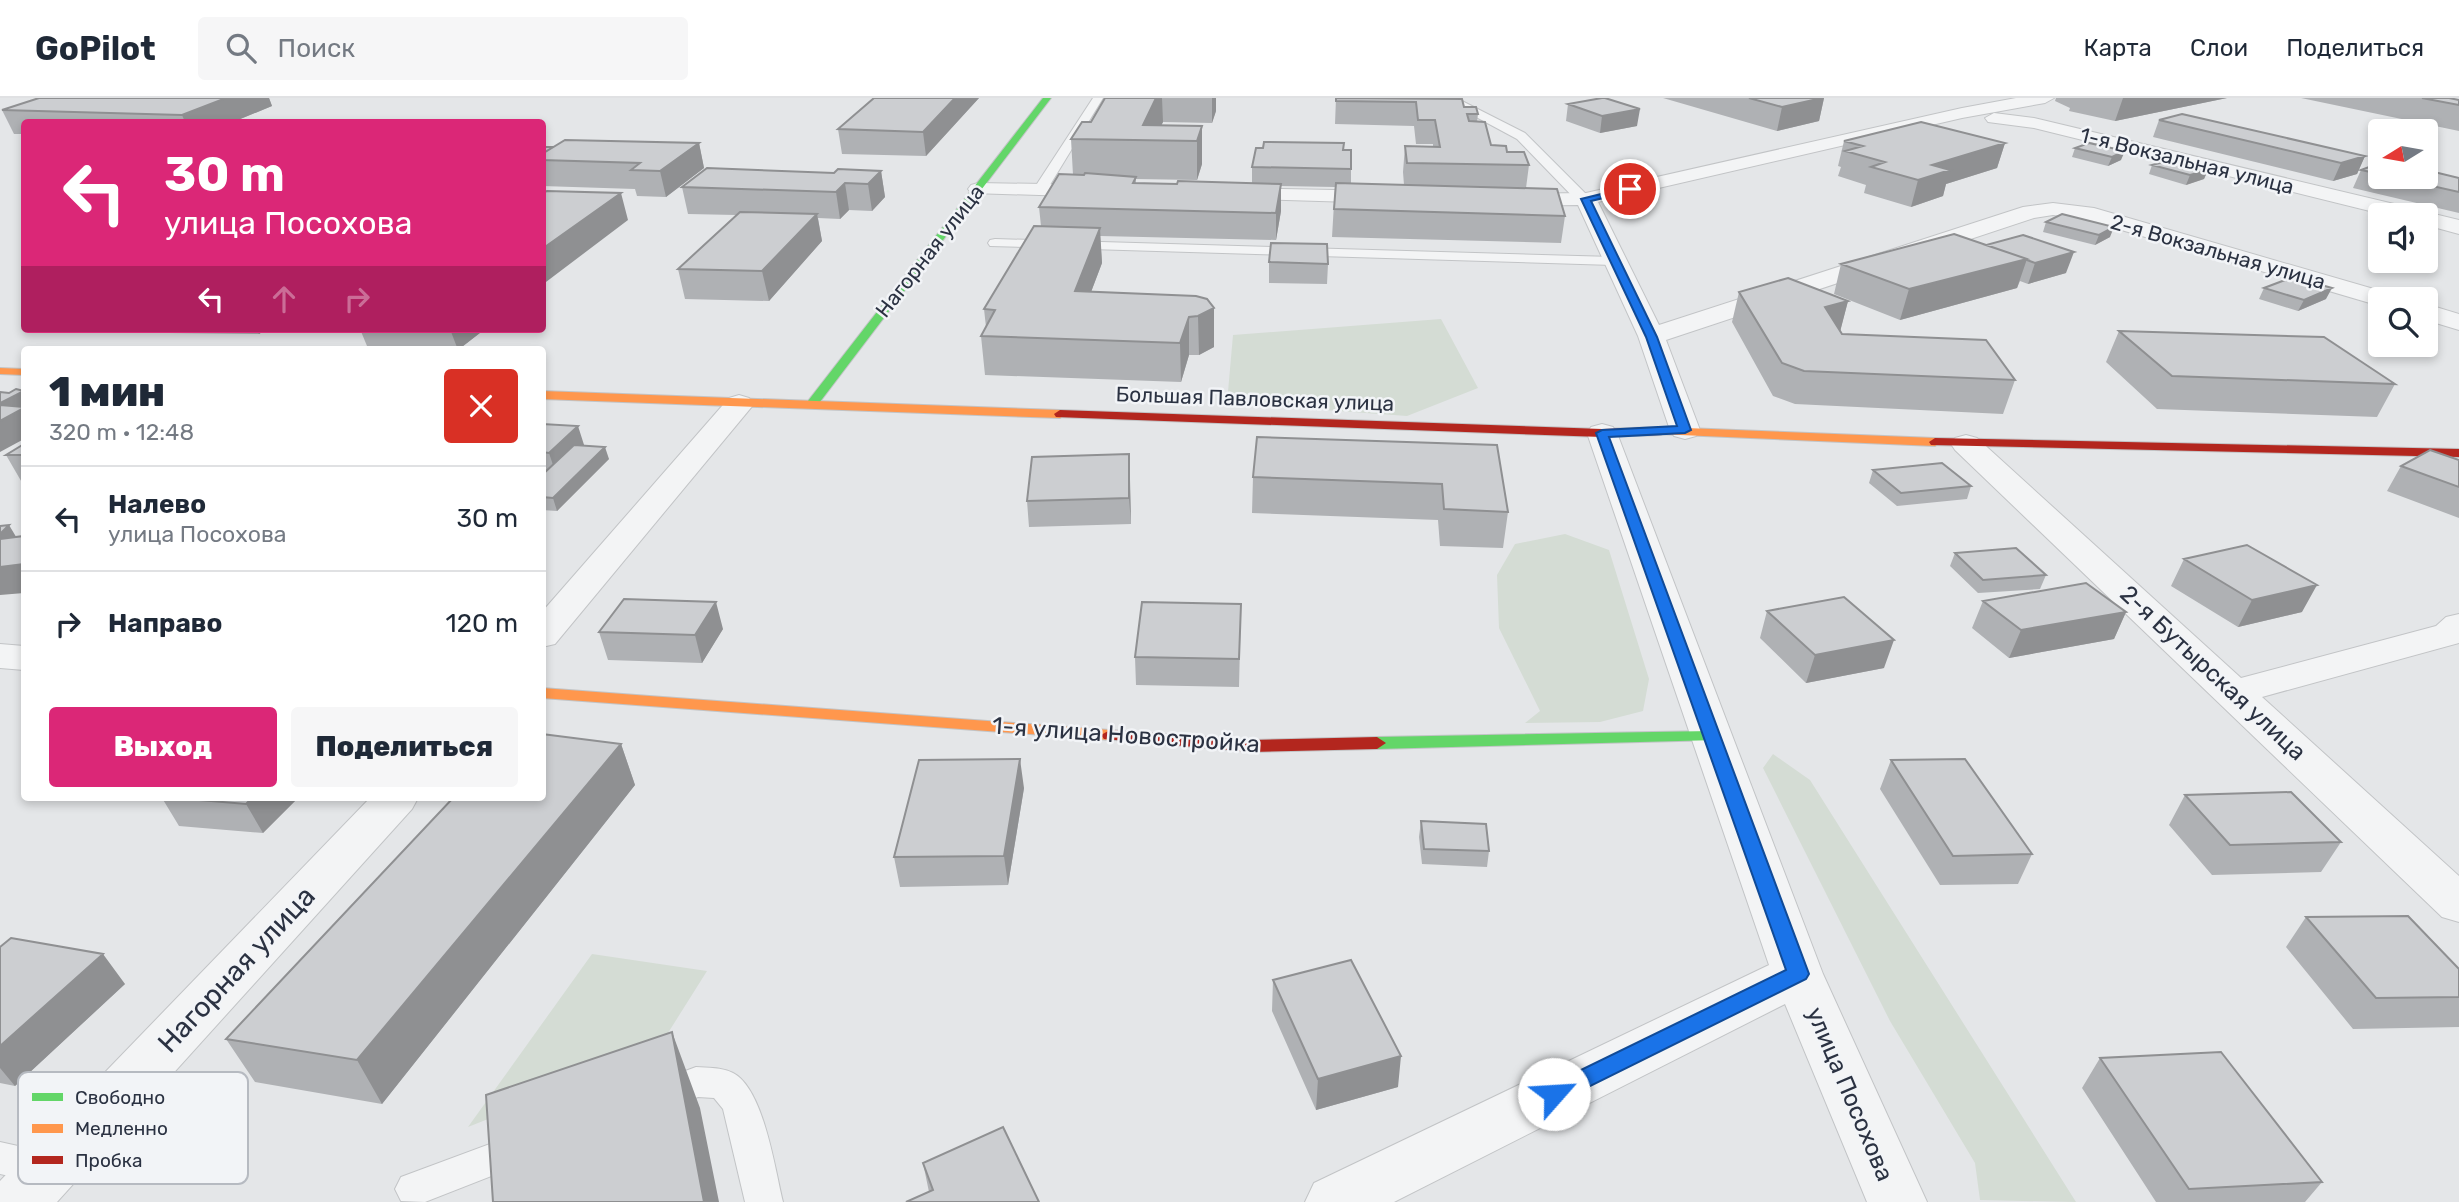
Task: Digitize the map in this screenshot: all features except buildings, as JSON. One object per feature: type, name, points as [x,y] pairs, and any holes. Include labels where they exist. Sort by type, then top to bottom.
[{"type":"street","name":"Нагорная улица","points":[[812,404],[1047,98]]},
{"type":"street","points":[[1488,199],[1584,199],[1961,106],[2045,98]]},
{"type":"street","name":"1-я Вокзальная улица","points":[[1961,106],[2368,204]]},
{"type":"street","points":[[978,189],[1123,192]]},
{"type":"street","points":[[1205,193],[1409,198]]},
{"type":"street","points":[[1584,199],[1651,337],[1685,430]]},
{"type":"street","name":"2-я Вокзальная улица","points":[[1651,337],[2031,212],[2053,209],[2086,214],[2368,295]]},
{"type":"street","points":[[2438,222],[2459,227]]},
{"type":"street","points":[[2438,316],[2459,322]]},
{"type":"street","points":[[0,371],[21,372]]},
{"type":"street","name":"Большая Павловская улица","points":[[546,395],[1602,433],[1685,430],[1966,444],[2459,453]]},
{"type":"street","points":[[546,631],[739,404]]},
{"type":"street","name":"улица Посохова","points":[[1602,433],[1798,974],[1897,1202]]},
{"type":"street","name":"2-я Бутырская улица","points":[[1966,444],[2459,904]]},
{"type":"street","points":[[2234,692],[2449,634],[2459,625]]},
{"type":"street","points":[[0,656],[21,658]]},
{"type":"street","name":"1-я улица Новостройка","points":[[546,693],[1251,746],[1711,736]]},
{"type":"street","name":"Нагорная улица","points":[[140,1072],[393,801]]},
{"type":"street","points":[[1335,1202],[1798,974]]},
{"type":"lane","points":[[1040,190],[1098,98]]},
{"type":"lane","points":[[1440,101],[1454,101],[1521,136],[1584,199]]},
{"type":"lane","points":[[995,243],[1613,261]]},
{"type":"lane","points":[[632,1107],[696,1083],[723,1084],[739,1102],[764,1202]]},
{"type":"lane","points":[[414,1189],[555,1136]]},
{"type":"lane","points":[[0,1158],[18,1172]]},
{"type":"shaded area","points":[[1441,319],[1478,388],[1407,416],[1227,403],[1233,335]]},
{"type":"shaded area","points":[[1565,534],[1609,550],[1649,679],[1643,711],[1600,722],[1525,723],[1540,711],[1499,628],[1497,575],[1515,544]]},
{"type":"shaded area","points":[[1773,754],[1810,780],[2076,1202],[1980,1200],[1975,1163],[1890,1021],[1763,768]]},
{"type":"shaded area","points":[[592,954],[707,971],[656,1052],[468,1127]]},
{"type":"traffic: fast","points":[[812,404],[1047,98]]},
{"type":"traffic: fast","points":[[1377,743],[1711,736]]},
{"type":"traffic: slow","points":[[0,371],[21,372]]},
{"type":"traffic: slow","points":[[546,395],[1060,414]]},
{"type":"traffic: slow","points":[[1661,431],[1935,442]]},
{"type":"traffic: slow","points":[[546,693],[1110,735]]},
{"type":"traffic: jam","points":[[1060,414],[1602,433],[1661,431]]},
{"type":"traffic: jam","points":[[1935,442],[2459,453]]},
{"type":"traffic: jam","points":[[1110,735],[1251,746],[1377,743]]},
{"type":"route","points":[[1554,1094],[1798,974],[1602,433],[1685,430],[1651,337],[1586,199],[1630,189]]}]
